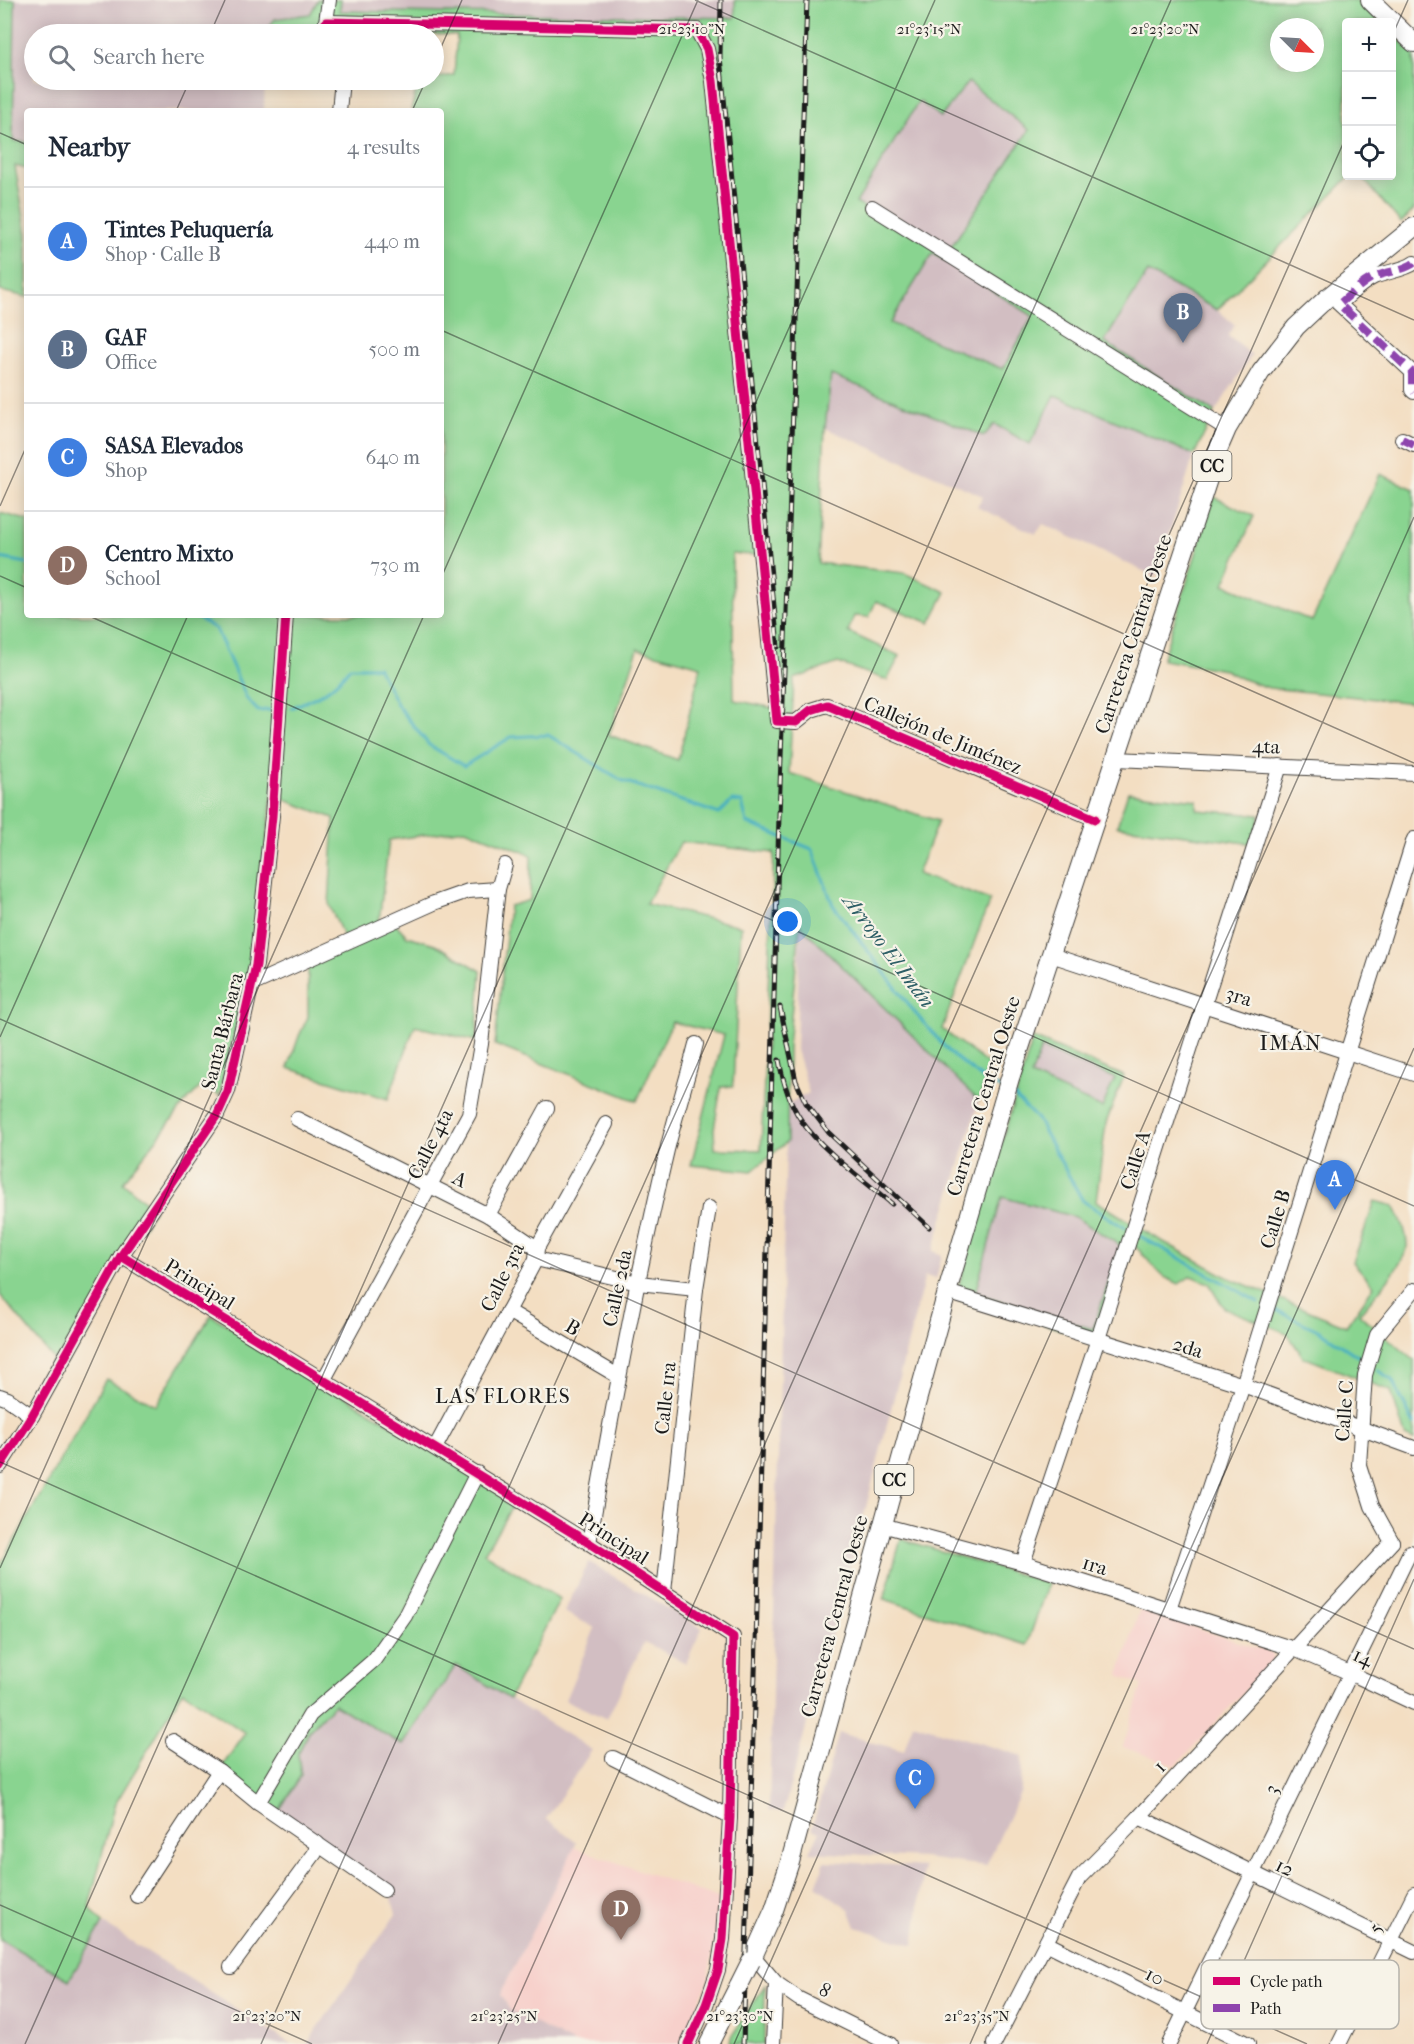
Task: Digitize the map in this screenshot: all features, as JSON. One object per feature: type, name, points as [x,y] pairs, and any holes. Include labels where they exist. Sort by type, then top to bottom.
[{"type":"main road","points":[[1370,0],[1414,43]]},
{"type":"main road","points":[[1384,0],[1414,28]]},
{"type":"main road","name":"Carretera Central Oeste","points":[[709,2044],[774,1910],[790,1862],[947,1292],[1010,1078],[1117,759],[1200,497],[1217,452],[1227,429],[1261,372],[1296,327],[1327,298],[1412,233]]},
{"type":"street","points":[[326,22],[329,0]]},
{"type":"street","name":"Callejón de Jiménez","points":[[326,22],[419,24]]},
{"type":"street","name":"Callejón de Jiménez","points":[[444,25],[697,30],[707,49],[713,81],[777,720],[796,722],[811,710],[827,705],[1095,819]]},
{"type":"street","points":[[339,108],[341,90]]},
{"type":"street","points":[[872,207],[1227,429]]},
{"type":"street","points":[[1414,263],[1371,278],[1340,304],[1412,372],[1414,392]]},
{"type":"street","name":"Santa Bárbara","points":[[0,1466],[32,1416],[121,1256],[217,1115],[228,1091],[256,964],[272,816],[285,618]]},
{"type":"street","name":"4ta","points":[[1117,759],[1414,773]]},
{"type":"street","name":"Calle A","points":[[1023,1563],[1098,1339],[1280,766]]},
{"type":"street","name":"Calle B","points":[[1169,1609],[1243,1385],[1414,839]]},
{"type":"street","name":"Calle 4ta","points":[[323,1381],[469,1114],[481,1044],[498,889],[505,865]]},
{"type":"street","points":[[252,985],[434,903],[468,891],[498,889]]},
{"type":"street","name":"3ra","points":[[1051,955],[1414,1074]]},
{"type":"street","name":"Calle 2da","points":[[589,1543],[618,1376],[668,1146],[696,1044]]},
{"type":"street","points":[[488,1215],[547,1108]]},
{"type":"street","name":"A","points":[[297,1119],[488,1215],[537,1253],[638,1283],[696,1289]]},
{"type":"street","name":"Calle 3ra","points":[[435,1448],[606,1124]]},
{"type":"street","name":"Calle 1ra","points":[[664,1592],[696,1289],[709,1208]]},
{"type":"street","name":"Principal","points":[[121,1256],[477,1473],[733,1637],[730,1817],[723,1939],[718,1970],[706,2005],[688,2044]]},
{"type":"street","name":"Calle C","points":[[1392,1542],[1372,1506],[1359,1465],[1365,1375],[1377,1335],[1414,1290]]},
{"type":"street","name":"2da","points":[[947,1292],[1243,1385],[1414,1448]]},
{"type":"street","name":"B","points":[[508,1311],[618,1376]]},
{"type":"street","points":[[0,1396],[32,1416]]},
{"type":"street","points":[[258,1803],[310,1715],[374,1660],[405,1616],[477,1473]]},
{"type":"street","name":"1ra","points":[[882,1525],[1023,1563],[1294,1649]]},
{"type":"street","points":[[1392,1542],[1412,1553]]},
{"type":"street","name":"1","points":[[994,2044],[1079,1878],[1392,1542]]},
{"type":"street","name":"3","points":[[1210,1960],[1350,1672],[1412,1553]]},
{"type":"street","name":"14","points":[[1294,1649],[1350,1672],[1414,1703]]},
{"type":"street","points":[[173,1741],[219,1771],[258,1803],[384,1890]]},
{"type":"street","points":[[613,1758],[730,1817]]},
{"type":"street","points":[[137,1896],[219,1771]]},
{"type":"street","name":"12","points":[[1139,1816],[1414,1952]]},
{"type":"street","points":[[231,1966],[315,1853],[317,1844]]},
{"type":"street","name":"5","points":[[1381,1960],[1414,1894]]},
{"type":"street","name":"10","points":[[1046,1943],[1201,2021]]},
{"type":"street","name":"8","points":[[752,1958],[776,1983],[799,1999],[890,2044]]},
{"type":"street","name":"3","points":[[1169,2044],[1201,1978]]},
{"type":"street","points":[[773,2044],[776,1983]]},
{"type":"street","name":"10","points":[[1217,2029],[1248,2044]]},
{"type":"street","name":"5","points":[[1340,2044],[1347,2029]]},
{"type":"shaded area","points":[[15,0],[318,0],[311,14],[275,19],[272,24],[24,24],[24,90],[265,90],[264,108],[24,108],[24,142],[13,141]]},
{"type":"shaded area","points":[[341,0],[735,0],[735,18],[339,11]]},
{"type":"shaded area","points":[[968,82],[1029,130],[948,253],[855,203],[919,101]]},
{"type":"shaded area","points":[[933,252],[1033,317],[1003,369],[890,323]]},
{"type":"shaded area","points":[[1148,272],[1220,312],[1235,325],[1228,336],[1252,355],[1215,412],[1104,343]]},
{"type":"shaded area","points":[[831,374],[984,436],[994,424],[1030,444],[1055,395],[1194,455],[1156,577],[1043,524],[1036,534],[977,507],[983,496],[825,428]]},
{"type":"shaded area","points":[[800,924],[979,1101],[933,1251],[942,1255],[936,1279],[925,1276],[866,1507],[783,1812],[769,1810],[787,1104],[809,1093],[796,1050]]},
{"type":"shaded area","points":[[1041,1048],[1115,1078],[1102,1108],[1030,1076]]},
{"type":"shaded area","points":[[1002,1197],[1075,1217],[1121,1247],[1093,1329],[975,1294]]},
{"type":"shaded area","points":[[589,1562],[702,1628],[686,1663],[644,1642],[607,1719],[565,1700],[595,1628],[564,1612]]},
{"type":"shaded area","points":[[1140,1609],[1272,1653],[1274,1659],[1176,1766],[1123,1747],[1142,1685],[1119,1675]]},
{"type":"shaded area","points":[[456,1665],[592,1750],[546,1819],[577,1842],[500,1995],[510,2010],[574,2044],[307,2044],[396,1914],[389,1889],[279,1811],[301,1775],[297,1754],[309,1731],[335,1704],[403,1745]]},
{"type":"shaded area","points":[[913,1723],[1022,1756],[1021,1791],[986,1866],[923,1858],[810,1852],[820,1831],[812,1828],[839,1733],[904,1751]]},
{"type":"shaded area","points":[[573,1847],[721,1899],[708,1981],[681,2044],[574,2044],[510,2010],[500,1995]]},
{"type":"shaded area","points":[[825,1861],[924,1867],[914,1945],[856,1927],[849,1909],[816,1886]]},
{"type":"shaded area","points":[[103,1923],[291,2044],[0,2044],[0,1939],[69,1980]]},
{"type":"green space","points":[[0,0],[15,0],[13,141],[24,142],[24,168],[15,166],[24,217],[24,296],[0,291]]},
{"type":"green space","points":[[318,0],[341,0],[340,11],[735,18],[735,0],[1356,0],[1376,18],[1342,18],[1342,180],[1346,180],[1217,310],[1148,272],[1104,342],[1215,412],[1194,455],[1055,395],[1030,444],[994,424],[984,436],[831,375],[825,428],[818,563],[904,573],[946,592],[930,623],[876,601],[869,617],[854,616],[848,632],[900,656],[887,680],[838,663],[794,679],[789,773],[938,821],[917,874],[990,900],[942,1029],[990,1066],[979,1101],[800,925],[788,1046],[787,1142],[752,1171],[691,1165],[724,1035],[672,1022],[637,1101],[495,1045],[509,906],[530,900],[531,855],[465,829],[389,840],[378,930],[394,922],[407,936],[435,944],[481,971],[476,1041],[415,1026],[388,1099],[288,1068],[308,1017],[308,963],[348,946],[329,905],[334,818],[272,795],[252,962],[219,1096],[204,1083],[185,1103],[123,1182],[154,1210],[33,1406],[53,1359],[0,1295],[0,513],[24,519],[24,618],[444,618],[444,108],[412,108],[416,90],[444,90],[444,77],[454,75],[457,35],[444,35],[444,24],[271,24],[275,19],[310,14]],"holes":[[[968,82],[1029,130],[947,253],[856,203],[919,101],[941,117]],[[933,253],[1033,316],[1003,369],[890,323]],[[732,554],[758,555],[774,708],[734,700]],[[638,649],[701,666],[678,760],[609,735]],[[681,842],[774,853],[761,1150],[715,1149],[714,1129],[721,1087],[733,1086],[741,926],[646,904]]]},
{"type":"green space","points":[[1396,37],[1414,53],[1414,210],[1401,223],[1364,180],[1396,180]]},
{"type":"green space","points":[[1380,474],[1414,489],[1414,703],[1269,688],[1225,670],[1162,660],[1214,497],[1254,516],[1224,584],[1312,621]]},
{"type":"green space","points":[[1128,792],[1197,800],[1197,810],[1260,815],[1253,844],[1117,826]]},
{"type":"green space","points":[[1033,1038],[1124,1076],[1106,1123],[1096,1201],[1227,1277],[1346,1326],[1374,1286],[1353,1262],[1375,1201],[1394,1206],[1406,1235],[1405,1253],[1387,1281],[1359,1314],[1414,1360],[1414,1440],[1405,1436],[1391,1391],[1303,1357],[1287,1333],[1224,1308],[1209,1283],[1191,1276],[1179,1284],[1164,1277],[1134,1245],[1101,1342],[955,1297]],"holes":[[[1041,1048],[1115,1078],[1102,1108],[1031,1076]],[[1002,1197],[1075,1217],[1121,1246],[1093,1329],[975,1293]]]},
{"type":"green space","points":[[211,1315],[516,1500],[484,1553],[560,1599],[509,1699],[456,1665],[403,1745],[334,1704],[309,1731],[298,1754],[301,1775],[279,1811],[219,1771],[245,1733],[183,1691],[114,1806],[89,1907],[103,1923],[69,1980],[0,1939],[0,1566],[106,1379],[156,1405]]},
{"type":"green space","points":[[901,1539],[1048,1583],[1027,1645],[884,1599]]},
{"type":"green space","points":[[765,1985],[764,2044],[730,2044],[731,2037]]},
{"type":"waterway","name":"Arroyo El Imán","points":[[0,558],[24,562]]},
{"type":"waterway","name":"Arroyo El Imán","points":[[197,618],[216,629],[247,699],[258,711],[270,710]]},
{"type":"waterway","name":"Arroyo El Imán","points":[[291,708],[324,692],[337,682],[350,667],[378,667],[398,706],[429,745],[464,766],[511,737],[548,735],[621,780],[719,814],[732,801],[742,802],[747,823],[812,849],[833,905],[916,1014],[952,1055],[983,1079],[1002,1089]]},
{"type":"waterway","name":"Arroyo El Imán","points":[[1013,1095],[1037,1119],[1083,1201],[1125,1228]]},
{"type":"waterway","name":"Arroyo El Imán","points":[[1138,1235],[1258,1302]]},
{"type":"waterway","name":"Arroyo El Imán","points":[[1274,1309],[1320,1331],[1359,1357]]},
{"type":"waterway","name":"Arroyo El Imán","points":[[1378,1370],[1392,1380],[1414,1424]]},
{"type":"railway","points":[[721,0],[720,57],[778,647]]},
{"type":"railway","points":[[743,2044],[779,816],[807,0]]},
{"type":"railway","points":[[780,1007],[796,1081],[806,1103],[829,1133],[929,1227]]},
{"type":"railway","points":[[779,1060],[790,1099],[809,1131],[856,1175],[892,1204]]},
{"type":"marked path","points":[[1414,263],[1369,280],[1339,304],[1412,372],[1414,392]]},
{"type":"marked path","points":[[1402,439],[1414,445]]},
{"type":"cycle path","points":[[326,22],[419,24]]},
{"type":"cycle path","points":[[444,25],[697,30],[707,49],[713,81],[777,721],[796,722],[811,710],[827,705],[1095,819]]},
{"type":"cycle path","points":[[0,1466],[32,1416],[121,1256],[217,1115],[228,1091],[256,965],[272,816],[286,618]]},
{"type":"cycle path","points":[[121,1256],[589,1543],[733,1637],[730,1817],[723,1939],[718,1970],[706,2005],[688,2044]]},
{"type":"place","name":"GAF","points":[[1183,343]]},
{"type":"place","name":"Tintes Peluquería","points":[[1335,1210]]},
{"type":"place","name":"SASA Elevados","points":[[915,1809]]},
{"type":"place","name":"Centro Mixto","points":[[621,1940]]},
{"type":"district","name":"IMÁN","points":[[1291,1043]]},
{"type":"district","name":"LAS FLORES","points":[[503,1396]]}]
